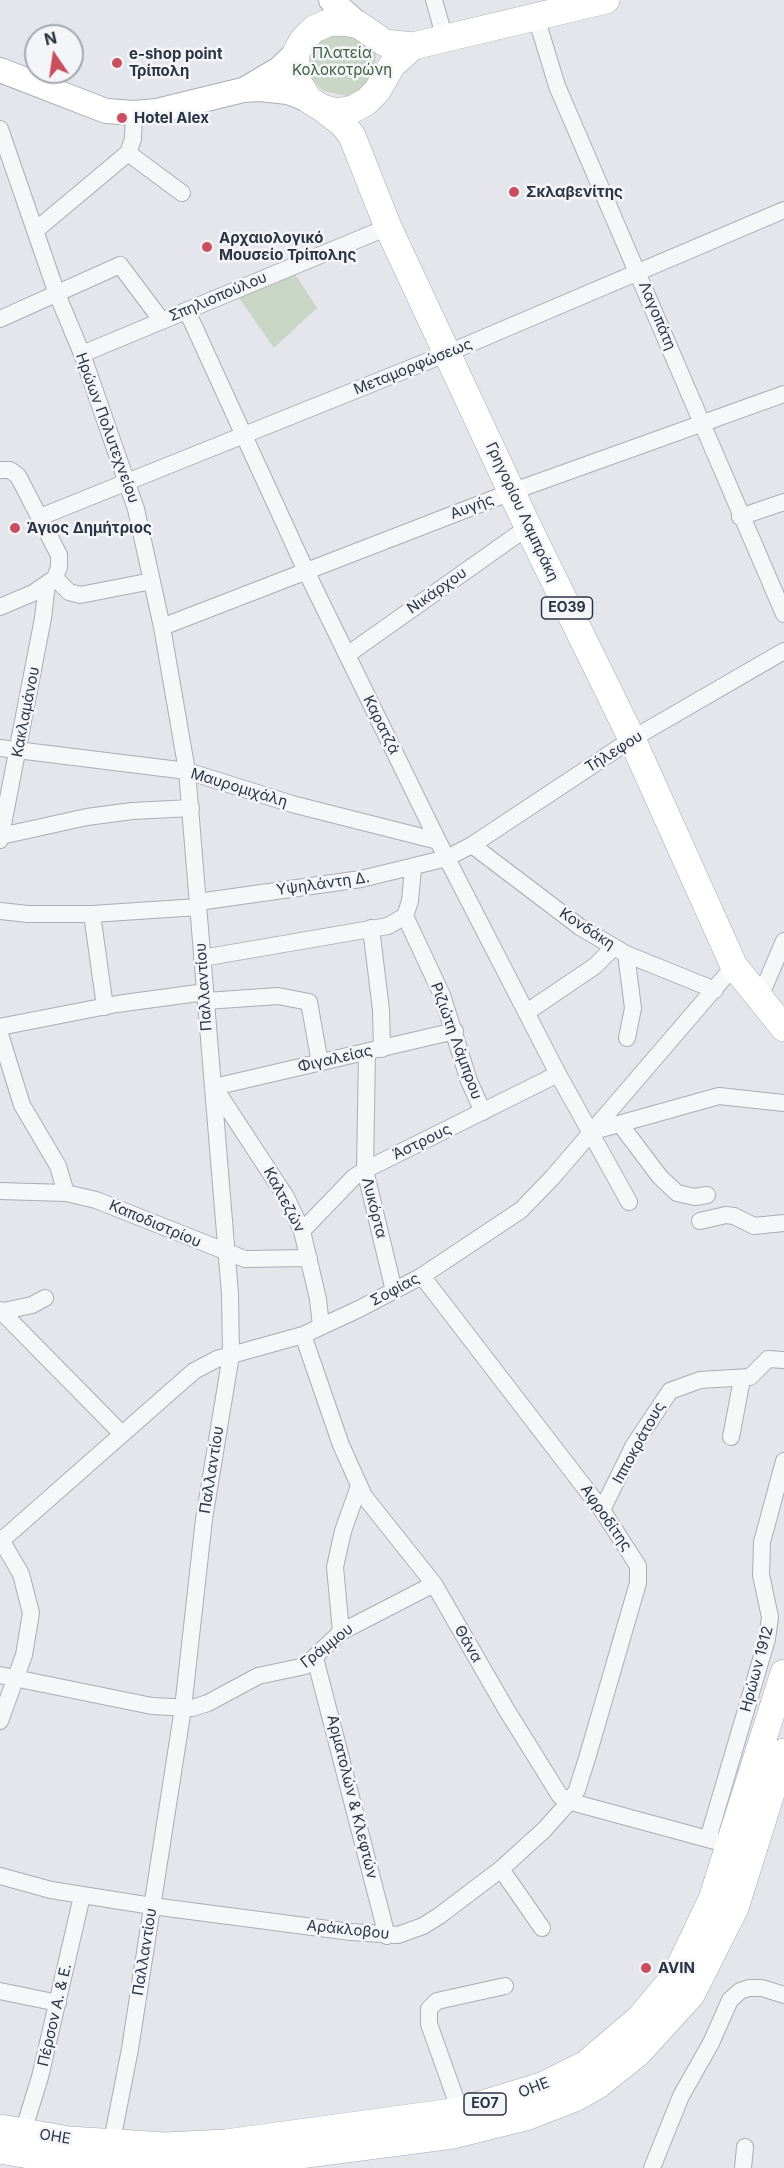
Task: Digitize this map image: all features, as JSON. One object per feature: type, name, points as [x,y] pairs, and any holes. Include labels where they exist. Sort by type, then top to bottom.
[{"type":"main road","points":[[331,0],[365,30],[380,47],[384,62],[383,77]]},
{"type":"main road","points":[[0,70],[106,111],[134,113],[157,111],[243,90],[270,76],[296,53],[303,40],[314,29],[328,23],[344,21],[365,30],[385,43],[413,46],[593,2]]},
{"type":"main road","points":[[243,90],[279,90],[337,112],[353,109],[366,102],[377,91],[392,65],[413,46]]},
{"type":"main road","points":[[296,53],[296,79],[316,104]]},
{"type":"main road","name":"Γρηγορίου Λαμπράκη","points":[[358,148],[359,120],[366,102]]},
{"type":"main road","name":"Γρηγορίου Λαμπράκη","points":[[316,104],[343,124],[358,148],[388,227],[511,492],[632,739],[734,966],[784,1028]]},
{"type":"main road","name":"ΟΗΕ","points":[[0,2150],[59,2160],[165,2146],[226,2143],[460,2111],[520,2094],[565,2075],[604,2050],[640,2018],[670,1982],[682,1962],[712,1899],[784,1673]]},
{"type":"main road","name":"ΟΗΕ","points":[[11,2130],[69,2140],[109,2154],[216,2166],[453,2135],[526,2117],[575,2098],[598,2085],[638,2053],[691,1995],[735,1908],[730,1845],[784,1752]]},
{"type":"street","points":[[434,0],[445,39]]},
{"type":"street","name":"Λαγοπάτη","points":[[536,17],[550,69],[740,517],[784,614]]},
{"type":"street","points":[[36,230],[128,153],[133,139],[134,113]]},
{"type":"street","name":"Ηρώων Πολυτεχνείου","points":[[0,129],[57,294],[82,354],[136,509],[162,627],[187,771]]},
{"type":"street","points":[[128,153],[182,193]]},
{"type":"street","name":"Μεταμορφώσεως","points":[[40,517],[127,484],[448,353],[784,210]]},
{"type":"street","name":"Σπηλιοπούλου","points":[[82,354],[388,227]]},
{"type":"street","points":[[0,319],[120,265],[162,321]]},
{"type":"street","name":"Καρατζά","points":[[187,311],[306,572],[438,841],[558,1074],[629,1202]]},
{"type":"street","name":"Αυγής","points":[[162,627],[511,492],[784,394]]},
{"type":"street","name":"Κακλαμάνου","points":[[0,470],[10,470],[18,476],[59,555],[59,567],[51,581],[43,618],[0,838]]},
{"type":"street","points":[[740,517],[784,501]]},
{"type":"street","name":"Νικάρχου","points":[[347,655],[528,527]]},
{"type":"street","points":[[0,607],[33,593],[51,581],[69,592],[80,595],[152,581]]},
{"type":"street","name":"Τήλεφου","points":[[447,858],[632,739],[784,651]]},
{"type":"street","name":"Μαυρομιχάλη","points":[[0,748],[187,771],[292,804],[438,841]]},
{"type":"street","name":"Παλλαντίου","points":[[109,2154],[130,2049],[183,1708],[204,1519],[231,1355],[227,1254],[187,771]]},
{"type":"street","points":[[0,838],[109,814],[191,808]]},
{"type":"street","name":"Κονδάκη","points":[[472,844],[580,927],[620,950],[715,990]]},
{"type":"street","name":"Υψηλάντη Δ.","points":[[0,911],[28,914],[92,914],[198,904],[361,879],[447,858]]},
{"type":"street","points":[[202,958],[388,926],[405,916],[410,901],[413,868]]},
{"type":"street","points":[[92,914],[105,1007]]},
{"type":"street","name":"Ριζιώτη Λάμπρου","points":[[405,916],[442,995],[469,1081],[483,1112]]},
{"type":"street","name":"Λυκόρτα","points":[[371,928],[381,1010],[375,1050],[365,1170],[394,1291]]},
{"type":"street","points":[[760,997],[784,941]]},
{"type":"street","points":[[527,1012],[620,950],[633,1008],[633,1023],[627,1038]]},
{"type":"street","name":"Σοφίας","points":[[1,1539],[194,1371],[210,1361],[303,1335],[394,1291],[422,1276],[521,1210],[734,966]]},
{"type":"street","points":[[0,1027],[105,1007],[206,996],[278,996],[309,1002],[320,1063]]},
{"type":"street","name":"Φιγαλείας","points":[[214,1087],[455,1031]]},
{"type":"street","points":[[0,1034],[22,1105],[58,1166],[66,1192]]},
{"type":"street","name":"Άστρους","points":[[302,1232],[354,1177],[365,1170],[558,1074]]},
{"type":"street","name":"Καλτεζών","points":[[214,1087],[286,1197],[302,1232],[321,1326]]},
{"type":"street","points":[[590,1132],[719,1095],[784,1103]]},
{"type":"street","points":[[620,1124],[660,1177],[677,1193],[695,1197],[707,1195]]},
{"type":"street","name":"Καποδιστρίου","points":[[0,1191],[66,1192],[128,1210],[227,1254],[245,1259],[309,1258]]},
{"type":"street","points":[[700,1221],[726,1215],[734,1216],[754,1226],[784,1223]]},
{"type":"street","name":"Αφροδίτης","points":[[422,1276],[602,1510],[635,1559],[638,1582],[582,1779],[570,1802]]},
{"type":"street","points":[[1,1311],[32,1305],[45,1298]]},
{"type":"street","points":[[1,1311],[122,1434]]},
{"type":"street","name":"Θάνα","points":[[303,1335],[341,1445],[359,1486],[380,1519],[434,1584],[545,1773],[560,1796],[570,1802]]},
{"type":"street","points":[[731,1437],[742,1379],[754,1375],[768,1359],[784,1360]]},
{"type":"street","name":"Ιπποκράτους","points":[[602,1510],[634,1445],[670,1391],[700,1380],[742,1379]]},
{"type":"street","name":"Ηρώων 1912","points":[[730,1845],[770,1617],[761,1575],[762,1542],[784,1461]]},
{"type":"street","points":[[341,1632],[335,1568],[347,1516],[359,1486]]},
{"type":"street","points":[[0,1720],[8,1676],[24,1654],[31,1613],[25,1582],[1,1539]]},
{"type":"street","name":"Γράμμου","points":[[8,1676],[152,1706],[183,1708],[207,1703],[258,1676],[305,1666],[341,1632],[434,1584]]},
{"type":"street","name":"Αρματολών & Κλεφτών","points":[[315,1658],[387,1936]]},
{"type":"street","points":[[570,1802],[730,1845]]},
{"type":"street","name":"Αράκλοβου","points":[[0,1876],[82,1896],[387,1936],[407,1933],[423,1926],[501,1869],[570,1802]]},
{"type":"street","points":[[501,1869],[542,1928]]},
{"type":"street","name":"Πέρσον Α. & Ε.","points":[[11,2130],[58,2003],[82,1896]]},
{"type":"street","points":[[460,2111],[429,2024],[429,2009],[437,2001],[505,1986]]},
{"type":"street","points":[[652,2168],[681,2096],[711,2043],[730,2000],[740,1991],[749,1988],[762,1988],[784,1995]]},
{"type":"street","points":[[0,1991],[58,2003]]},
{"type":"street","points":[[743,2168],[745,2146]]},
{"type":"green space","name":"Πλατεία Κολοκοτρώνη","points":[[340,28],[373,48],[376,55],[375,71],[368,85],[347,96],[323,91],[312,79],[307,62],[312,45]]},
{"type":"green space","points":[[295,274],[317,308],[274,348],[239,298]]},
{"type":"place","name":"e-shop point Τρίπολη","points":[[117,63]]},
{"type":"place","name":"Hotel Alex","points":[[122,118]]},
{"type":"place","name":"Σκλαβενίτης","points":[[514,192]]},
{"type":"place","name":"Αρχαιολογικό Μουσείο Τρίπολης","points":[[207,247]]},
{"type":"place","name":"Άγιος Δημήτριος","points":[[15,528]]},
{"type":"place","name":"AVIN","points":[[646,1968]]}]
